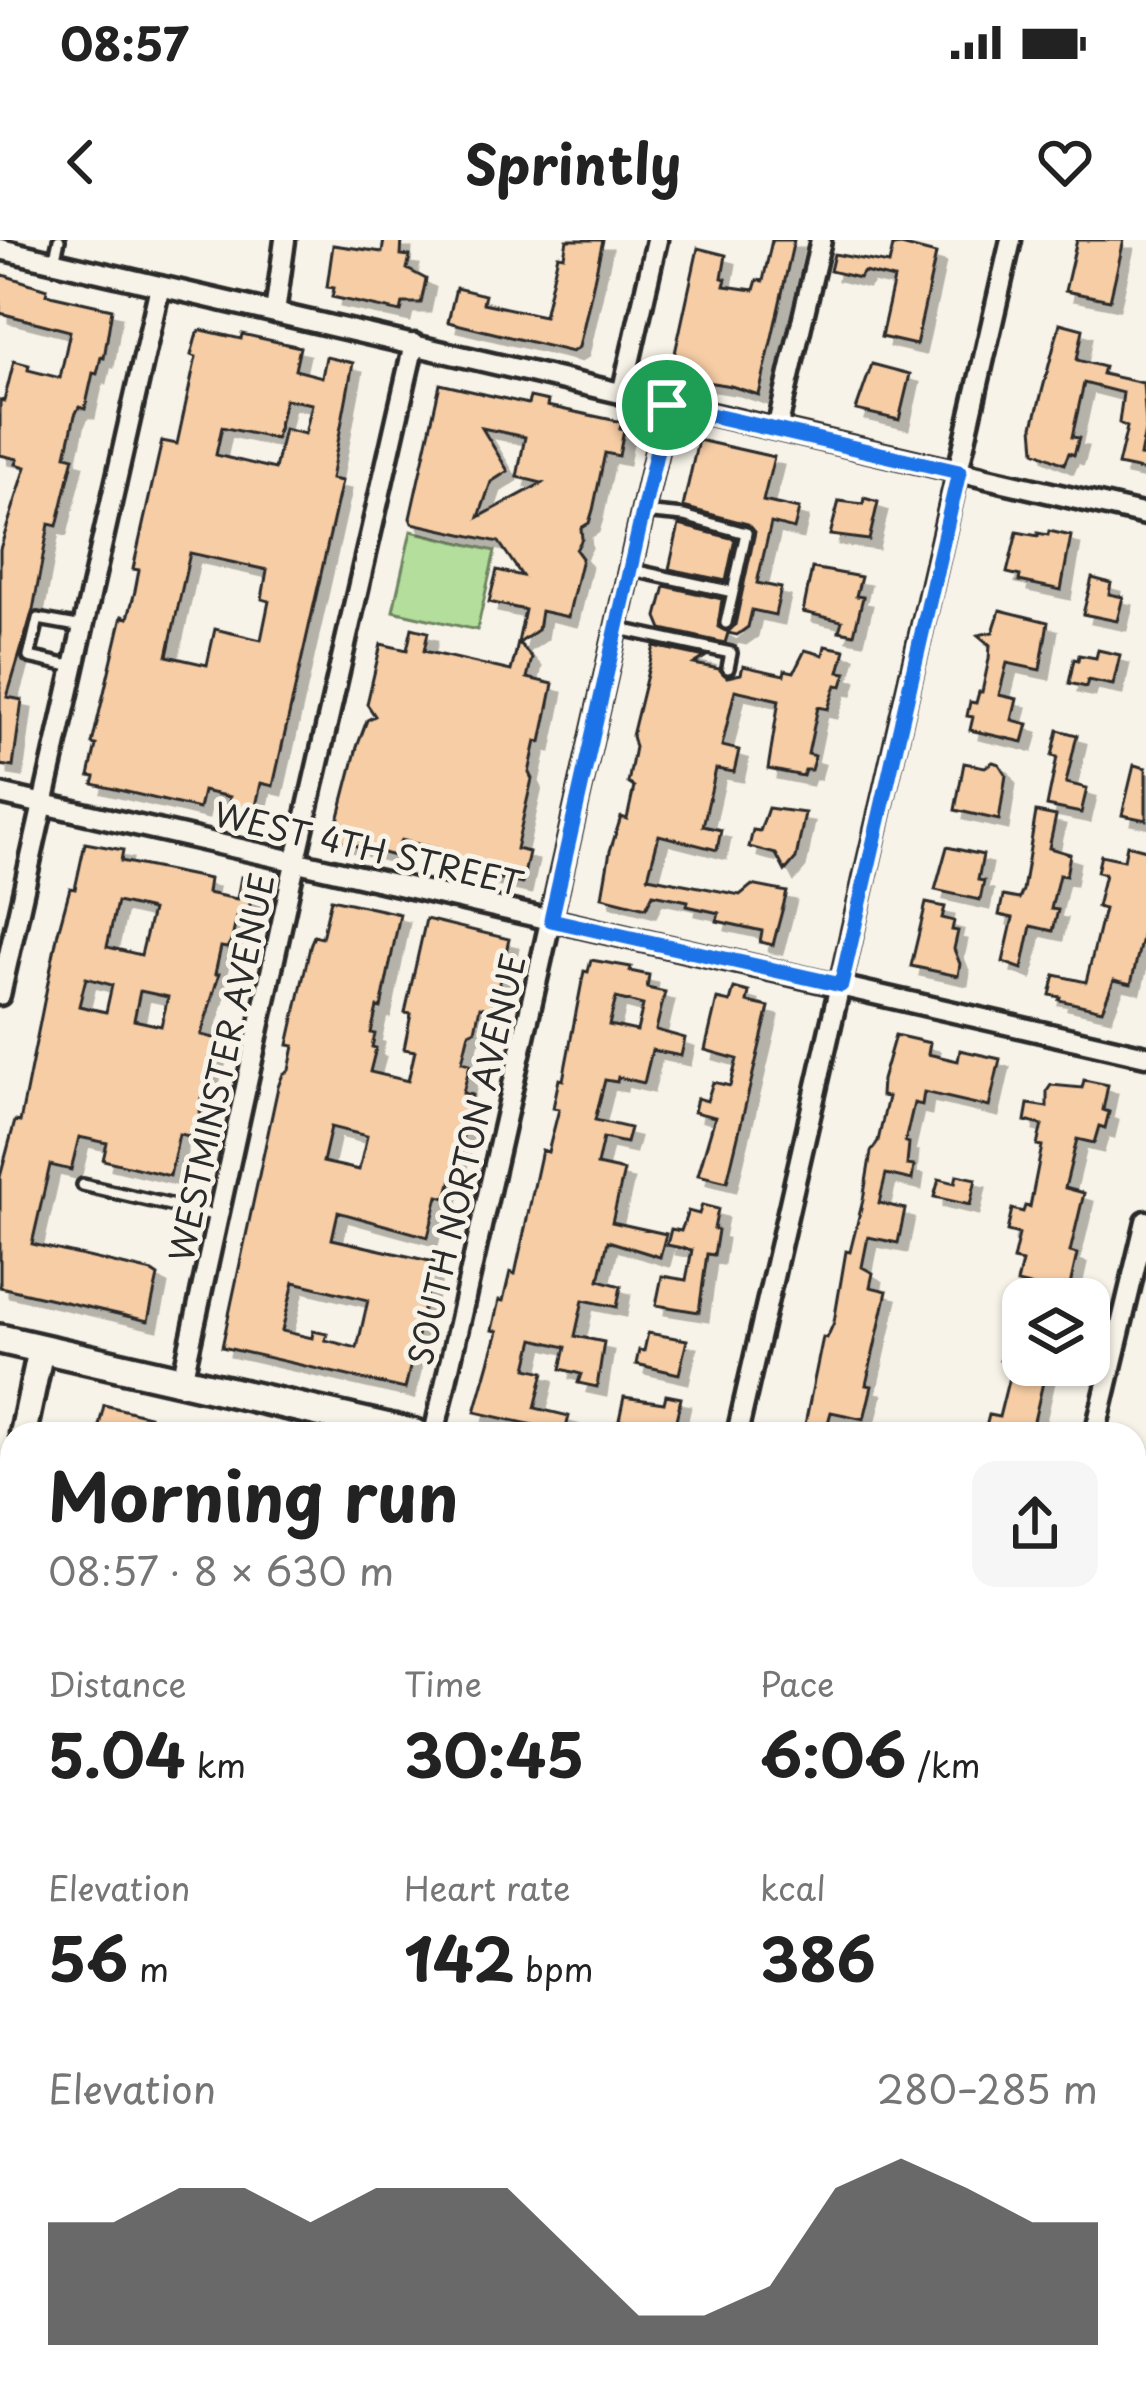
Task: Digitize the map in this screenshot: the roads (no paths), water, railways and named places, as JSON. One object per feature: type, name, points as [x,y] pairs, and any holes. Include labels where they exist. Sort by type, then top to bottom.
[{"type":"main road","points":[[0,1339],[348,1422]]},
{"type":"street","points":[[275,313],[285,240]]},
{"type":"street","points":[[622,394],[657,240]]},
{"type":"street","points":[[777,429],[821,240]]},
{"type":"street","points":[[740,1422],[1011,240]]},
{"type":"street","points":[[0,249],[1146,515]]},
{"type":"street","points":[[0,995],[160,286]]},
{"type":"street","name":"WESTMINSTER AVENUE","points":[[182,1381],[414,344]]},
{"type":"street","name":"SOUTH NORTON AVENUE","points":[[437,1422],[667,405]]},
{"type":"street","name":"WEST 4TH STREET","points":[[0,794],[1146,1056]]},
{"type":"street","points":[[1098,1422],[1146,1221]]},
{"type":"street","points":[[26,1422],[41,1349]]},
{"type":"lane","points":[[54,261],[59,240]]},
{"type":"lane","points":[[641,512],[684,516],[746,533],[726,622]]},
{"type":"lane","points":[[628,569],[733,592]]},
{"type":"lane","points":[[74,667],[29,657],[38,619],[83,627]]},
{"type":"lane","points":[[614,628],[731,652],[728,668]]},
{"type":"lane","points":[[83,1185],[218,1216]]}]
